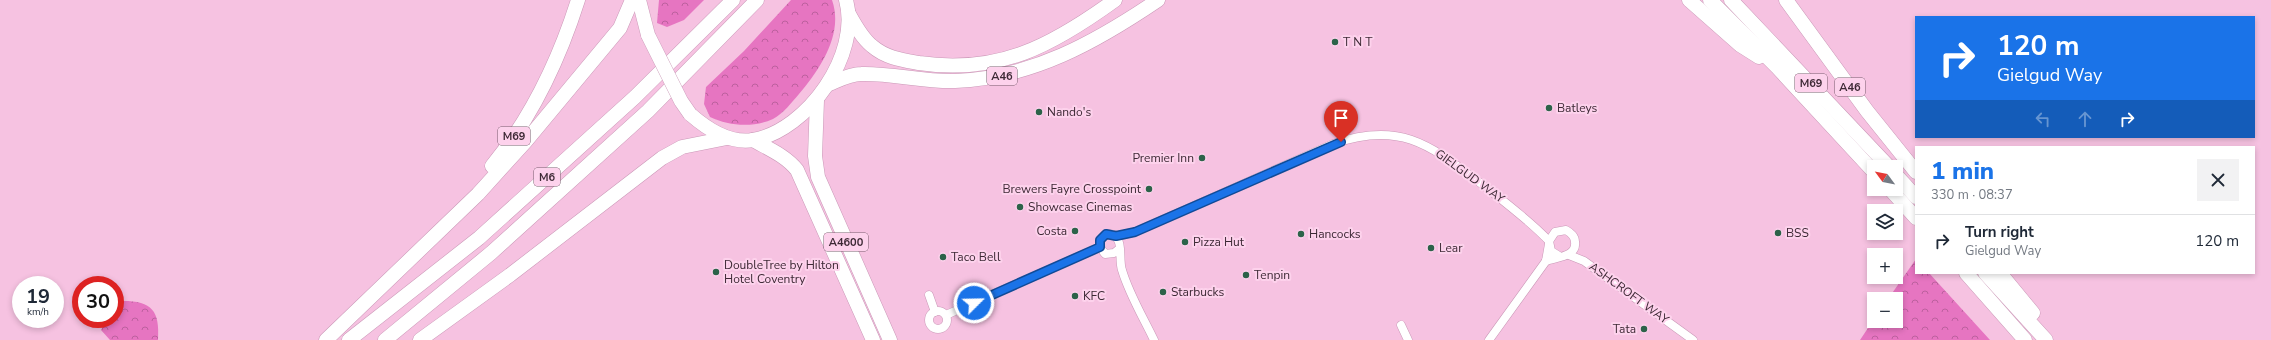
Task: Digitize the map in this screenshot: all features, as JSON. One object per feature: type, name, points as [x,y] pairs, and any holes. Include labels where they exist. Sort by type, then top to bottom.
[{"type":"highway","name":"M69","points":[[418,252],[481,180],[518,131],[556,59],[578,0]]},
{"type":"highway","points":[[326,340],[478,194],[526,141],[620,28],[632,0]]},
{"type":"highway","points":[[639,0],[648,34],[681,101],[690,114],[704,127],[727,138]]},
{"type":"highway","name":"M6","points":[[349,340],[478,238],[635,97],[733,0]]},
{"type":"highway","name":"M6","points":[[385,340],[491,253],[643,116],[757,0]]},
{"type":"highway","name":"A46","points":[[848,5],[870,45],[883,55],[900,60],[928,64],[966,66],[1008,59],[1046,45],[1083,23],[1115,0]]},
{"type":"highway","name":"A46","points":[[829,84],[860,74],[953,81],[981,80],[1008,75],[1071,51],[1109,33],[1158,0]]},
{"type":"highway","points":[[1689,0],[1740,45],[1777,67]]},
{"type":"highway","points":[[1710,0],[1777,67],[1867,164]]},
{"type":"highway","name":"M69","points":[[1731,0],[1882,160]]},
{"type":"highway","name":"A46","points":[[1786,0],[1867,111],[1915,171]]},
{"type":"highway","points":[[420,340],[510,275],[662,158],[682,147],[727,138],[753,140],[783,129],[817,100],[829,84],[839,63],[848,5]]},
{"type":"highway","name":"A4600","points":[[817,100],[815,156],[818,177],[890,340]]},
{"type":"highway","name":"A4600","points":[[753,140],[791,162],[797,170],[873,340]]},
{"type":"highway","points":[[1903,183],[1915,196]]},
{"type":"highway","points":[[1896,196],[1915,217]]},
{"type":"highway","points":[[1967,274],[2025,340]]},
{"type":"highway","points":[[1986,274],[2047,340]]},
{"type":"highway","points":[[2001,274],[2031,310],[2047,340]]},
{"type":"street","name":"GIELGUD WAY","points":[[1116,236],[1135,232],[1333,144],[1349,139],[1376,135],[1403,137],[1440,153],[1532,224],[1549,242]]},
{"type":"street","name":"GIELGUD WAY","points":[[1532,224],[1555,232]]},
{"type":"street","name":"ASHCROFT WAY","points":[[1555,232],[1561,230],[1570,232],[1575,240],[1575,247],[1584,261]]},
{"type":"street","name":"GIELGUD WAY","points":[[1119,247],[1135,232]]},
{"type":"street","points":[[1489,340],[1546,261],[1549,242],[1555,232]]},
{"type":"street","points":[[1119,247],[1114,253],[1103,253],[1100,247],[1100,240],[1104,235],[1110,234],[1116,236],[1119,247],[1122,269],[1154,340]]},
{"type":"street","points":[[1549,242],[1551,251],[1559,256]]},
{"type":"street","points":[[946,315],[1100,247]]},
{"type":"street","points":[[1546,261],[1569,254],[1575,247]]},
{"type":"street","points":[[1108,254],[1122,269]]},
{"type":"street","name":"ASHCROFT WAY","points":[[1569,254],[1584,261],[1693,340]]},
{"type":"street","points":[[929,295],[934,312]]},
{"type":"street","points":[[940,311],[946,315],[946,325],[941,328],[935,328],[930,321],[930,316],[934,312],[940,311]]},
{"type":"street","points":[[1401,325],[1408,340]]},
{"type":"green space","points":[[659,0],[704,0],[684,20],[667,27],[657,23]]},
{"type":"green space","points":[[791,0],[832,0],[835,13],[835,26],[828,50],[815,74],[787,108],[773,119],[757,124],[741,125],[710,117],[704,104],[706,87],[744,51]]},
{"type":"green space","points":[[1915,260],[1915,274],[1930,274],[1990,340],[1860,340],[1868,328],[1903,328],[1903,292],[1893,292],[1898,284],[1903,284],[1903,278]]},
{"type":"green space","points":[[124,301],[133,301],[141,303],[152,310],[157,322],[158,340],[110,340],[101,330],[102,328],[124,328]]},
{"type":"place","name":"T N T","points":[[1335,42]]},
{"type":"place","name":"Batleys","points":[[1549,108]]},
{"type":"place","name":"Nando's","points":[[1039,112]]},
{"type":"place","name":"Premier Inn","points":[[1202,158]]},
{"type":"place","name":"Brewers Fayre Crosspoint","points":[[1149,189]]},
{"type":"place","name":"Showcase Cinemas","points":[[1020,207]]},
{"type":"place","name":"Costa","points":[[1075,231]]},
{"type":"place","name":"BSS","points":[[1778,233]]},
{"type":"place","name":"Hancocks","points":[[1301,234]]},
{"type":"place","name":"Pizza Hut","points":[[1185,242]]},
{"type":"place","name":"Lear","points":[[1431,248]]},
{"type":"place","name":"Taco Bell","points":[[943,257]]},
{"type":"place","name":"DoubleTree by Hilton Hotel Coventry","points":[[716,272]]},
{"type":"place","name":"Tenpin","points":[[1246,275]]},
{"type":"place","name":"Starbucks","points":[[1163,292]]},
{"type":"place","name":"KFC","points":[[1075,296]]},
{"type":"place","name":"Tata","points":[[1644,329]]},
{"type":"route","points":[[974,303],[1100,247],[1100,240],[1106,234],[1116,236],[1135,232],[1333,144],[1341,142]]}]
